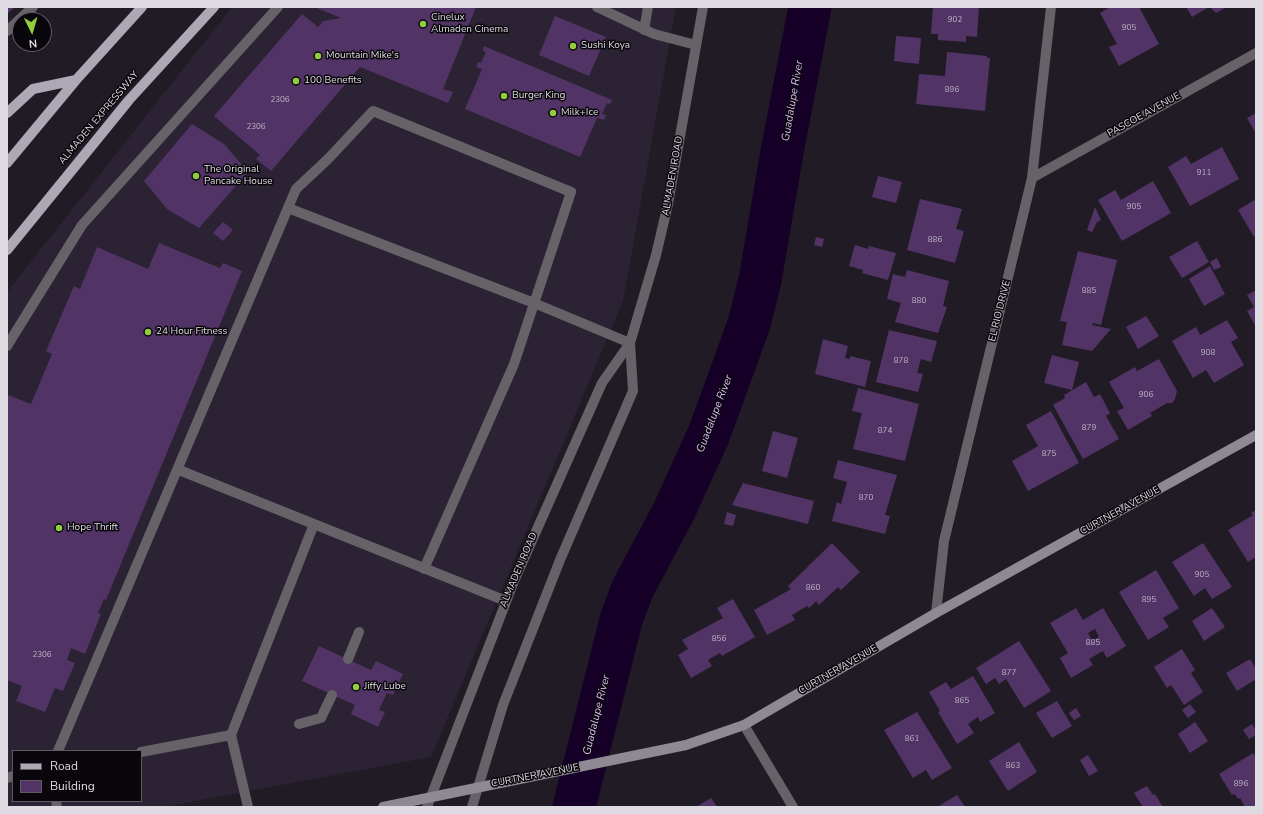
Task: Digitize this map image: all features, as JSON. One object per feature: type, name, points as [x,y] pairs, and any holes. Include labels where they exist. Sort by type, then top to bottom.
[{"type":"main road","points":[[7,163],[76,80],[142,7]]},
{"type":"main road","name":"ALMADEN EXPRESSWAY","points":[[7,250],[129,100],[214,7]]},
{"type":"main road","points":[[7,113],[33,89],[76,80]]},
{"type":"main road","name":"CURTNER AVENUE","points":[[383,807],[429,802],[478,788],[686,745],[744,725],[936,613],[1256,435]]},
{"type":"street","points":[[7,31],[33,7]]},
{"type":"street","points":[[7,346],[82,225],[278,7]]},
{"type":"street","points":[[597,7],[654,34],[696,45]]},
{"type":"street","points":[[644,30],[648,7]]},
{"type":"street","name":"ALMADEN ROAD","points":[[429,802],[506,601],[602,383],[630,343],[656,255],[668,204],[703,7]]},
{"type":"street","name":"EL RIO DRIVE","points":[[936,613],[944,541],[1032,178],[1052,7]]},
{"type":"street","name":"PASCOE AVENUE","points":[[1032,178],[1256,53]]},
{"type":"street","points":[[58,750],[179,470],[296,189],[328,159],[373,112],[571,192],[514,364],[424,569]]},
{"type":"street","points":[[288,208],[534,303],[630,343]]},
{"type":"street","name":"ALMADEN ROAD","points":[[472,807],[503,705],[560,560],[633,391],[630,343]]},
{"type":"street","points":[[179,470],[506,601]]},
{"type":"street","points":[[248,807],[231,735],[314,524]]},
{"type":"street","points":[[348,659],[359,632]]},
{"type":"street","points":[[299,724],[321,718],[332,695]]},
{"type":"street","points":[[744,725],[793,807]]},
{"type":"street","points":[[142,752],[231,735]]},
{"type":"shaded area","points":[[232,7],[676,7],[623,301],[431,757],[164,807],[7,807],[7,292]]},
{"type":"building","points":[[7,7],[15,7],[7,14]]},
{"type":"building","points":[[314,7],[476,7],[443,89],[453,92],[448,103],[360,67],[271,171],[256,159],[260,155],[214,116],[302,14],[318,27],[323,21],[341,18]]},
{"type":"building","points":[[933,7],[979,7],[977,37],[966,36],[966,42],[938,40],[938,34],[931,34]]},
{"type":"building","points":[[1110,7],[1139,7],[1159,44],[1119,66],[1109,47],[1117,44],[1100,13]]},
{"type":"building","points":[[1186,7],[1209,7],[1192,17]]},
{"type":"building","points":[[1210,7],[1227,7],[1216,13]]},
{"type":"building","name":"Sushi Koya","points":[[555,16],[606,37],[589,76],[539,55]]},
{"type":"building","points":[[896,36],[921,38],[919,64],[894,61]]},
{"type":"building","points":[[484,46],[612,100],[610,104],[607,103],[602,114],[606,115],[604,120],[597,118],[580,157],[465,109],[482,69],[476,67],[478,62],[481,63],[486,52],[483,51]]},
{"type":"building","points":[[947,52],[987,56],[987,58],[990,58],[985,111],[916,104],[919,74],[945,76]]},
{"type":"building","points":[[1256,113],[1256,134],[1247,118]]},
{"type":"building","name":"The Original Pancake House","points":[[192,124],[224,144],[248,172],[199,228],[167,209],[144,181]]},
{"type":"building","points":[[1222,147],[1239,179],[1190,206],[1168,167],[1186,156],[1191,164]]},
{"type":"building","points":[[878,176],[902,182],[896,203],[872,197]]},
{"type":"building","points":[[1153,181],[1171,213],[1122,241],[1098,200],[1115,190],[1121,200]]},
{"type":"building","points":[[920,199],[962,209],[956,229],[964,231],[955,263],[907,250]]},
{"type":"building","points":[[1256,199],[1256,236],[1254,237],[1238,210]]},
{"type":"building","points":[[1095,207],[1101,220],[1097,222],[1092,232],[1087,230]]},
{"type":"building","points":[[223,222],[233,230],[223,241],[213,233]]},
{"type":"building","points":[[816,237],[824,239],[822,247],[814,245]]},
{"type":"building","points":[[1197,241],[1209,262],[1182,278],[1169,257]]},
{"type":"building","points":[[159,243],[220,268],[223,263],[242,271],[106,600],[104,599],[98,613],[101,614],[85,654],[71,648],[67,660],[75,663],[63,691],[55,688],[45,712],[16,701],[22,686],[7,680],[7,398],[8,395],[31,404],[52,354],[46,351],[74,286],[80,289],[97,247],[148,269]]},
{"type":"building","points":[[855,245],[868,249],[869,246],[896,253],[888,280],[862,273],[863,270],[849,266]]},
{"type":"building","points":[[1078,251],[1117,260],[1101,325],[1093,323],[1092,325],[1111,329],[1092,351],[1062,345],[1067,322],[1060,321]]},
{"type":"building","points":[[1217,258],[1221,267],[1214,270],[1210,262]]},
{"type":"building","points":[[1210,266],[1225,294],[1204,306],[1189,279]]},
{"type":"building","points":[[907,270],[949,281],[943,306],[947,307],[938,333],[895,322],[901,303],[887,299],[893,274],[905,277]]},
{"type":"building","points":[[1256,290],[1256,327],[1247,311],[1254,307],[1247,295]]},
{"type":"building","points":[[1146,316],[1159,336],[1138,349],[1126,327]]},
{"type":"building","points":[[1227,320],[1238,338],[1231,342],[1244,365],[1214,383],[1206,370],[1193,378],[1172,341],[1196,327],[1200,335]]},
{"type":"building","points":[[889,330],[937,341],[931,362],[921,359],[917,373],[923,374],[918,392],[876,382]]},
{"type":"building","points":[[823,339],[848,346],[845,358],[850,359],[850,356],[871,361],[865,387],[815,374]]},
{"type":"building","points":[[1052,355],[1079,362],[1072,390],[1044,383]]},
{"type":"building","points":[[1159,359],[1177,391],[1175,399],[1172,403],[1167,403],[1150,413],[1152,416],[1128,430],[1117,411],[1124,408],[1109,382],[1135,367],[1137,371]]},
{"type":"building","points":[[1086,382],[1094,397],[1100,394],[1110,413],[1106,416],[1119,439],[1083,459],[1053,405],[1065,398],[1064,395]]},
{"type":"building","points":[[858,388],[919,404],[905,461],[853,449],[862,413],[852,411]]},
{"type":"building","points":[[1051,411],[1079,463],[1028,491],[1012,461],[1038,446],[1026,425]]},
{"type":"building","points":[[773,431],[798,438],[787,478],[762,471]]},
{"type":"building","points":[[838,460],[897,475],[885,515],[890,516],[885,534],[832,521],[837,502],[841,504],[847,482],[833,478]]},
{"type":"building","points":[[743,483],[814,501],[808,524],[732,505]]},
{"type":"building","points":[[1256,510],[1256,557],[1248,562],[1228,530],[1253,515],[1251,513]]},
{"type":"building","points":[[727,512],[736,515],[733,526],[724,524]]},
{"type":"building","points":[[832,543],[860,572],[841,590],[838,587],[819,605],[816,601],[809,608],[807,606],[792,615],[795,620],[767,635],[754,610],[791,589],[788,586]]},
{"type":"building","points":[[1203,543],[1232,587],[1212,599],[1205,588],[1194,596],[1172,562]]},
{"type":"building","points":[[1156,570],[1179,608],[1163,618],[1169,627],[1148,640],[1119,592]]},
{"type":"building","points":[[733,599],[755,637],[722,656],[720,653],[708,660],[712,666],[691,678],[678,655],[688,649],[682,640],[723,618],[717,608]]},
{"type":"building","points":[[1076,608],[1083,620],[1103,608],[1126,646],[1107,658],[1103,651],[1089,659],[1093,665],[1071,678],[1060,658],[1068,653],[1050,623]],"holes":[[[1095,629],[1099,637],[1092,640],[1088,633]]]},
{"type":"building","points":[[1212,608],[1225,627],[1204,641],[1192,621]]},
{"type":"building","points":[[1019,641],[1051,691],[1024,708],[1006,679],[999,684],[995,678],[986,684],[976,668]]},
{"type":"building","name":"Jiffy Lube","points":[[319,646],[371,670],[376,661],[403,674],[393,695],[387,693],[379,710],[385,712],[378,727],[351,714],[355,705],[302,681]]},
{"type":"building","points":[[1182,649],[1195,670],[1191,673],[1203,692],[1184,705],[1171,685],[1167,688],[1154,667]]},
{"type":"building","points":[[1250,659],[1256,669],[1256,679],[1237,691],[1226,673]]},
{"type":"building","points":[[973,676],[995,713],[980,722],[978,717],[968,724],[974,733],[957,744],[938,712],[940,711],[929,692],[946,682],[951,689]]},
{"type":"building","points":[[1057,701],[1072,726],[1052,738],[1036,713]]},
{"type":"building","points":[[1190,704],[1196,712],[1188,718],[1182,710]]},
{"type":"building","points":[[1076,708],[1081,716],[1074,720],[1069,713]]},
{"type":"building","points":[[917,712],[952,768],[932,780],[926,770],[913,778],[884,730]]},
{"type":"building","points":[[1195,722],[1208,741],[1190,753],[1178,734]]},
{"type":"building","points":[[1252,724],[1256,731],[1256,735],[1249,739],[1243,730]]},
{"type":"building","points":[[1019,742],[1037,772],[1008,791],[989,761]]},
{"type":"building","points":[[1253,753],[1256,758],[1256,807],[1245,807],[1240,798],[1238,799],[1235,794],[1232,795],[1219,774]]},
{"type":"building","points":[[1088,755],[1098,771],[1089,776],[1080,760]]},
{"type":"building","points":[[1147,786],[1153,795],[1155,794],[1163,807],[1143,807],[1134,793]]},
{"type":"building","points":[[957,795],[965,807],[937,807]]},
{"type":"building","points":[[711,798],[717,807],[696,807]]},
{"type":"waterway","name":"Guadalupe River","points":[[574,807],[621,620],[632,590],[674,511],[709,434],[749,324],[760,280],[782,152],[810,7]]},
{"type":"place","name":"Cinelux Almaden Cinema","points":[[423,24]]},
{"type":"place","name":"Sushi Koya","points":[[573,46]]},
{"type":"place","name":"Mountain Mike's","points":[[318,56]]},
{"type":"place","name":"100 Benefits","points":[[296,81]]},
{"type":"place","name":"Burger King","points":[[504,96]]},
{"type":"place","name":"Milk+Ice","points":[[553,113]]},
{"type":"place","name":"The Original Pancake House","points":[[196,176]]},
{"type":"place","name":"24 Hour Fitness","points":[[148,332]]},
{"type":"place","name":"Hope Thrift","points":[[59,528]]},
{"type":"place","name":"Jiffy Lube","points":[[356,687]]}]
